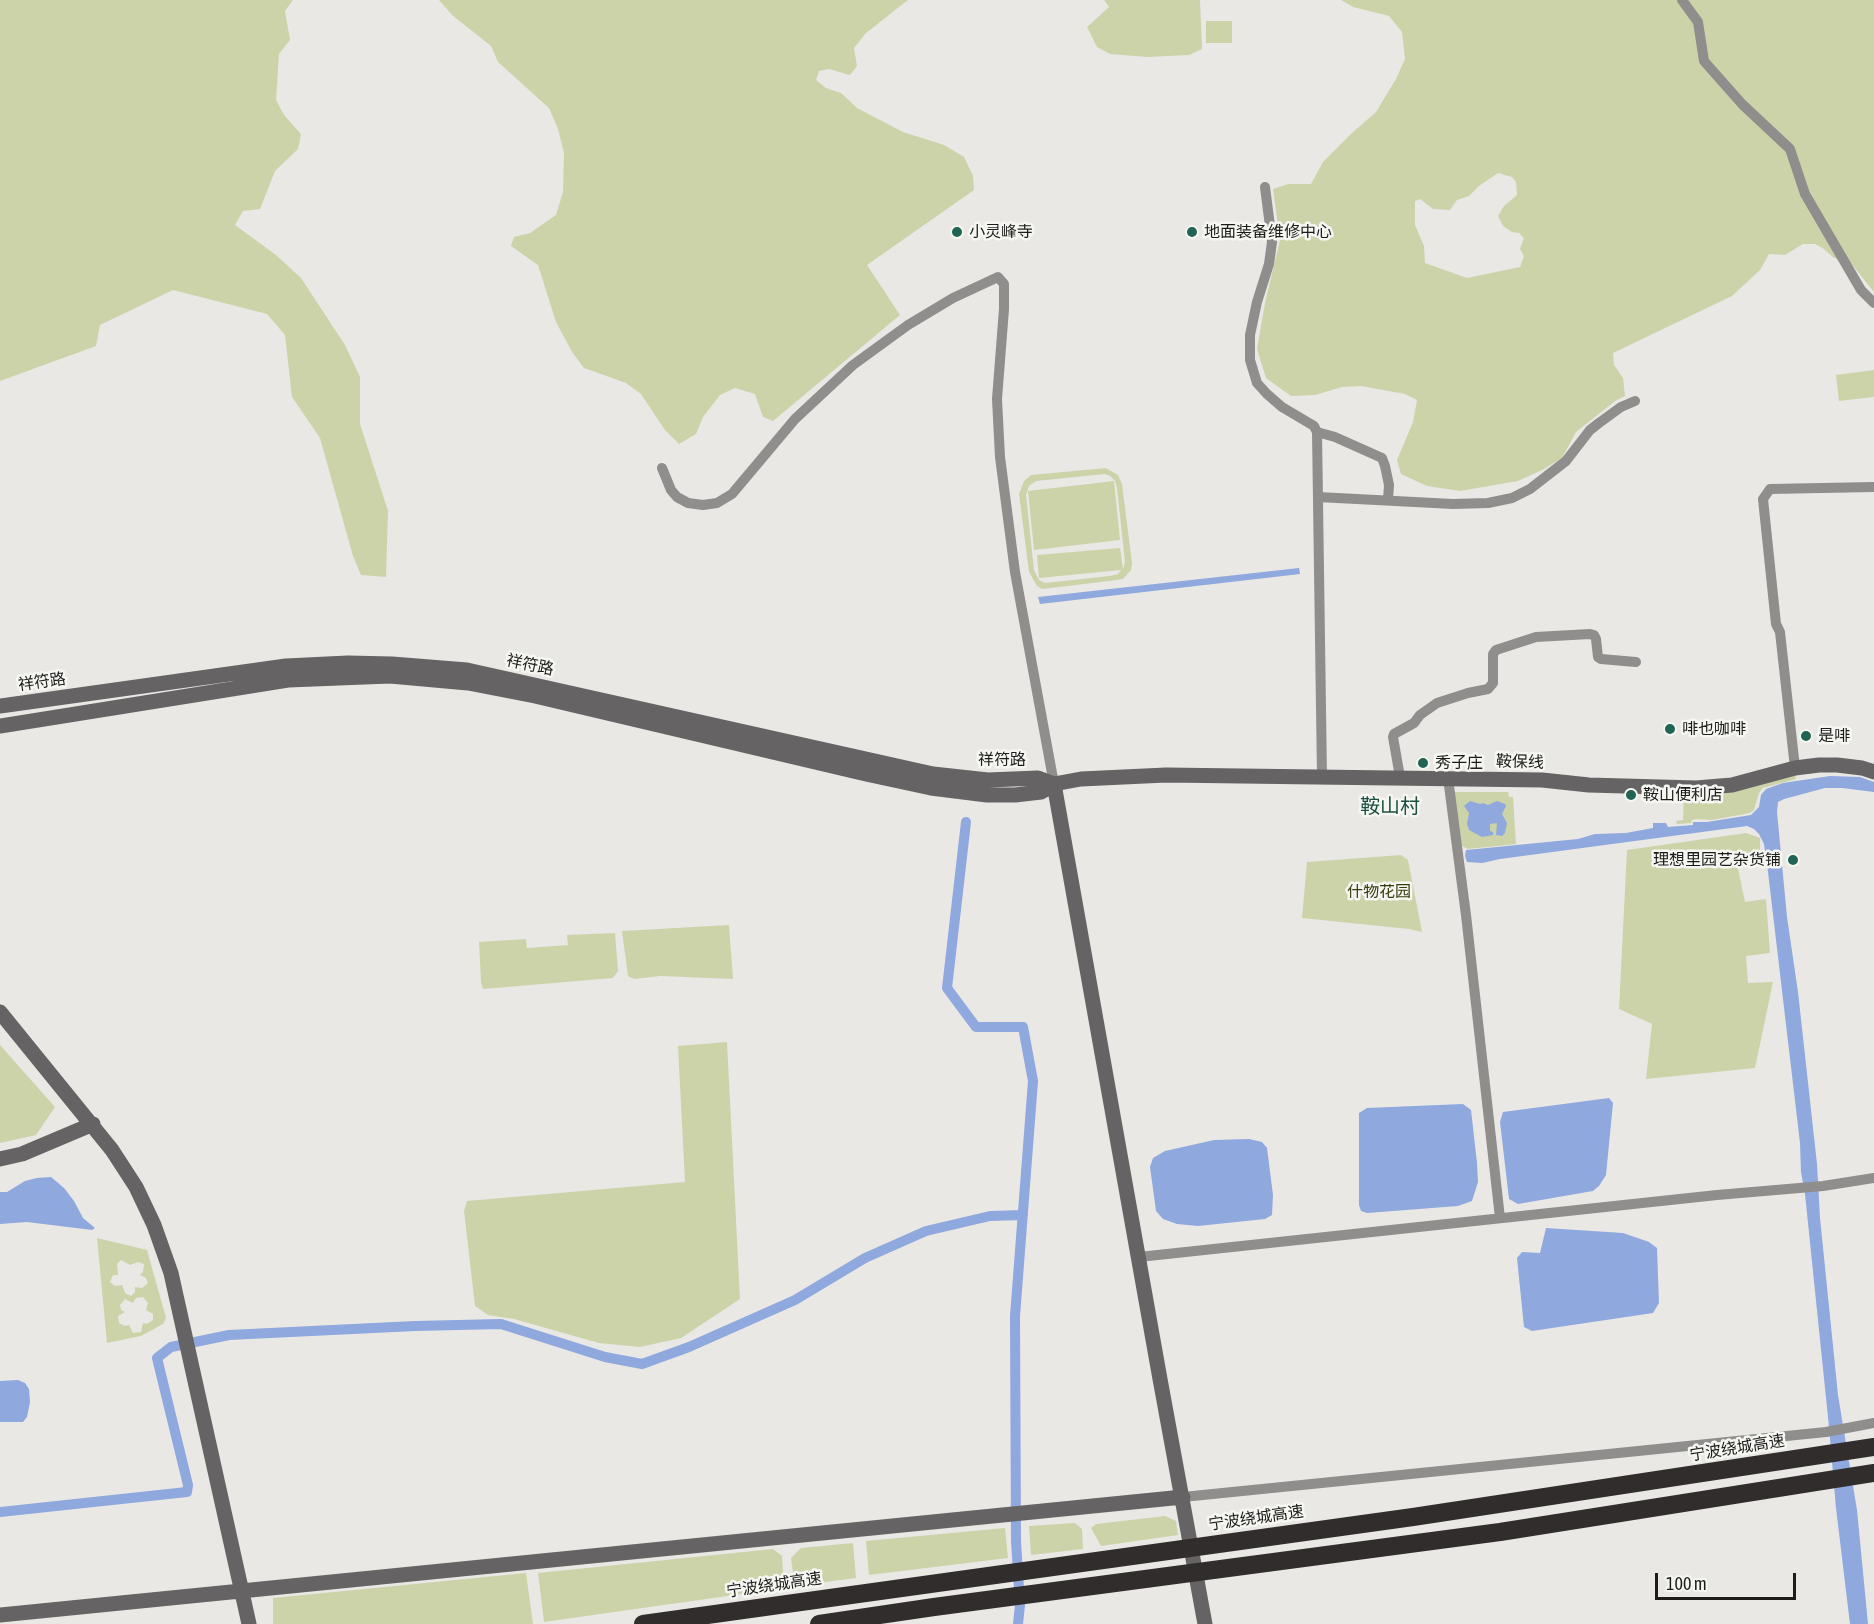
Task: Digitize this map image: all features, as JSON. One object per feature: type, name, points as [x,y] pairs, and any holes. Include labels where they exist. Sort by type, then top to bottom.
[{"type":"highway","name":"宁波绕城高速","points":[[643,1624],[1413,1516],[1874,1448]]},
{"type":"highway","points":[[819,1624],[946,1605],[1500,1532],[1874,1473]]},
{"type":"main road","name":"祥符路","points":[[0,706],[286,666],[348,663],[392,664],[467,670],[933,774],[988,780],[1038,778],[1054,784]]},
{"type":"main road","name":"祥符路","points":[[0,726],[288,680],[390,676],[468,682],[806,761],[949,790],[987,795],[1015,795],[1041,792],[1054,784]]},
{"type":"main road","name":"鞍保线","points":[[1054,784],[1081,779],[1166,776],[1400,777],[1542,780],[1588,785],[1696,788],[1732,784],[1795,768],[1837,765],[1874,772]]},
{"type":"main road","points":[[1054,784],[1205,1624]]},
{"type":"main road","points":[[0,1012],[112,1149],[136,1187],[154,1225],[171,1273],[249,1624]]},
{"type":"main road","points":[[0,1159],[22,1154],[93,1125]]},
{"type":"main road","points":[[0,1615],[1183,1497]]},
{"type":"street","points":[[1682,0],[1698,22],[1704,61],[1742,104],[1790,149],[1805,194],[1860,290],[1874,303]]},
{"type":"street","points":[[1265,187],[1272,242],[1269,264],[1257,302],[1249,348],[1252,372],[1257,383],[1282,407],[1314,426],[1317,432],[1322,777]]},
{"type":"street","points":[[662,468],[671,490],[688,503],[703,505],[717,503],[732,494],[795,419],[853,365],[908,325],[944,303],[998,277],[1004,284],[998,399],[1000,457],[1015,572],[1054,784]]},
{"type":"street","points":[[1318,497],[1453,504],[1488,503],[1512,498],[1530,489],[1566,461],[1590,430],[1621,407],[1635,401]]},
{"type":"street","points":[[1317,432],[1335,437],[1382,458],[1389,485],[1388,500]]},
{"type":"street","points":[[1795,768],[1780,632],[1776,624],[1763,499],[1770,489],[1874,487]]},
{"type":"street","points":[[1400,777],[1394,734],[1414,723],[1420,715],[1437,703],[1488,689],[1492,683],[1493,654],[1496,650],[1536,637],[1590,634],[1596,639],[1598,657],[1601,659],[1636,662]]},
{"type":"street","points":[[1448,778],[1500,1218]]},
{"type":"street","points":[[1139,1257],[1822,1186],[1874,1178]]},
{"type":"street","points":[[1183,1497],[1826,1432],[1874,1423]]},
{"type":"green space","points":[[0,0],[293,0],[285,11],[290,40],[279,54],[276,100],[284,115],[301,134],[298,149],[275,171],[260,209],[243,211],[235,225],[276,255],[301,278],[345,345],[360,377],[360,424],[388,511],[386,577],[361,575],[353,556],[320,438],[292,397],[285,335],[267,314],[173,290],[100,325],[96,346],[0,381]]},
{"type":"green space","points":[[439,0],[908,0],[866,33],[854,48],[857,66],[850,75],[829,69],[819,71],[816,80],[826,88],[841,93],[857,108],[903,132],[944,145],[964,157],[973,176],[974,190],[867,265],[900,315],[773,421],[763,417],[755,394],[735,388],[720,395],[703,417],[696,434],[679,444],[665,430],[641,394],[626,383],[584,368],[572,352],[556,322],[538,265],[511,246],[514,237],[530,233],[556,215],[563,192],[564,153],[558,129],[549,108],[498,62],[491,46],[452,15]]},
{"type":"green space","points":[[1104,0],[1200,0],[1202,49],[1189,55],[1147,57],[1110,54],[1097,47],[1087,27],[1109,7]]},
{"type":"green space","points":[[1341,0],[1874,0],[1874,292],[1850,262],[1834,258],[1815,244],[1803,244],[1785,255],[1769,254],[1760,270],[1732,296],[1613,353],[1614,365],[1623,378],[1625,396],[1615,401],[1576,432],[1562,458],[1542,470],[1518,481],[1460,491],[1427,486],[1401,474],[1397,460],[1413,422],[1417,400],[1405,394],[1361,386],[1342,387],[1315,395],[1291,396],[1266,378],[1257,349],[1280,240],[1273,189],[1288,184],[1311,184],[1323,162],[1376,112],[1405,59],[1402,32],[1389,16],[1353,7]],"holes":[[[1498,173],[1512,177],[1516,182],[1517,195],[1504,206],[1498,216],[1503,226],[1512,232],[1519,233],[1524,238],[1520,249],[1524,256],[1520,267],[1467,278],[1425,263],[1424,246],[1415,225],[1415,201],[1420,199],[1433,209],[1450,210],[1457,200],[1469,196]]]},
{"type":"green space","points":[[1206,21],[1232,21],[1232,43],[1206,43]]},
{"type":"green space","points":[[1874,370],[1874,397],[1839,401],[1836,375]]},
{"type":"green space","points":[[1106,468],[1118,475],[1122,484],[1132,563],[1131,570],[1123,579],[1042,589],[1037,586],[1029,572],[1019,494],[1024,481],[1031,475]],"holes":[[[1105,474],[1110,476],[1117,488],[1125,562],[1123,569],[1120,548],[1037,555],[1039,578],[1121,570],[1118,574],[1110,576],[1045,583],[1039,580],[1034,570],[1026,495],[1029,486],[1036,481]]]},
{"type":"green space","points":[[1114,481],[1120,540],[1034,550],[1028,491]]},
{"type":"green space","points":[[1795,770],[1796,779],[1763,788],[1759,793],[1754,810],[1750,813],[1712,820],[1696,819],[1691,823],[1677,824],[1676,821],[1683,820],[1684,792]]},
{"type":"green space","points":[[1454,792],[1508,792],[1509,797],[1513,797],[1516,844],[1468,849],[1460,845]]},
{"type":"green space","points":[[1746,833],[1760,838],[1760,855],[1736,859],[1745,902],[1766,899],[1770,953],[1746,956],[1748,983],[1773,982],[1755,1068],[1646,1079],[1652,1024],[1619,1009],[1627,850]]},
{"type":"green space","name":"什物花园","points":[[1401,855],[1408,860],[1422,932],[1302,918],[1307,862]]},
{"type":"green space","points":[[729,925],[733,979],[660,976],[634,979],[628,976],[622,931]]},
{"type":"green space","points":[[615,933],[618,971],[613,978],[483,989],[479,942],[526,939],[527,948],[568,945],[567,935]]},
{"type":"green space","points":[[727,1042],[740,1299],[681,1338],[640,1347],[599,1343],[514,1319],[488,1315],[475,1306],[464,1211],[467,1201],[685,1182],[678,1046]]},
{"type":"green space","points":[[0,1045],[55,1107],[36,1135],[0,1143]]},
{"type":"green space","points":[[97,1238],[147,1250],[166,1318],[163,1324],[141,1336],[107,1343]],"holes":[[[121,1260],[130,1265],[138,1262],[144,1264],[140,1275],[146,1278],[148,1283],[142,1288],[135,1287],[135,1292],[131,1296],[125,1293],[122,1285],[115,1286],[110,1282],[113,1275],[118,1275],[117,1264]],[[143,1297],[148,1303],[146,1310],[153,1314],[153,1320],[147,1324],[143,1323],[141,1332],[133,1333],[129,1325],[119,1323],[118,1316],[125,1312],[121,1310],[120,1305],[125,1299],[133,1303],[136,1298]]]},
{"type":"green space","points":[[1165,1516],[1176,1521],[1178,1535],[1101,1546],[1091,1528],[1096,1524]]},
{"type":"green space","points":[[1075,1523],[1082,1529],[1083,1549],[1031,1555],[1029,1526]]},
{"type":"green space","points":[[1005,1528],[1008,1558],[869,1575],[866,1541]]},
{"type":"green space","points":[[853,1543],[856,1578],[795,1586],[791,1558],[801,1548]]},
{"type":"green space","points":[[773,1549],[782,1556],[784,1588],[544,1622],[538,1573]]},
{"type":"green space","points":[[526,1573],[533,1624],[273,1624],[273,1598]]},
{"type":"water","points":[[1299,568],[1300,574],[1040,604],[1038,597]]},
{"type":"water","points":[[1830,776],[1860,777],[1874,782],[1874,792],[1825,788],[1778,802],[1777,812],[1787,917],[1798,992],[1817,1164],[1820,1218],[1838,1395],[1857,1510],[1868,1624],[1850,1624],[1801,1172],[1800,1143],[1768,872],[1764,844],[1759,834],[1747,826],[1482,863],[1467,862],[1465,856],[1466,850],[1578,839],[1595,834],[1626,833],[1653,828],[1653,823],[1666,823],[1668,827],[1693,825],[1693,822],[1751,815],[1759,807],[1761,795],[1766,789],[1783,783]]},
{"type":"water","points":[[1470,801],[1488,805],[1497,801],[1505,804],[1502,814],[1507,823],[1502,836],[1496,835],[1497,823],[1490,824],[1490,831],[1493,835],[1482,837],[1469,830],[1467,824],[1469,813],[1464,806]]},
{"type":"water","points":[[1609,1098],[1613,1103],[1606,1175],[1599,1186],[1593,1191],[1518,1204],[1509,1199],[1500,1122],[1503,1112]]},
{"type":"water","points":[[1463,1104],[1471,1110],[1477,1163],[1478,1182],[1472,1201],[1458,1206],[1367,1213],[1361,1211],[1359,1205],[1359,1113],[1367,1108]]},
{"type":"water","points":[[1249,1139],[1262,1142],[1267,1148],[1273,1195],[1272,1215],[1265,1219],[1198,1226],[1177,1224],[1163,1219],[1156,1211],[1150,1167],[1153,1158],[1165,1151],[1214,1140]]},
{"type":"water","points":[[51,1177],[64,1188],[83,1218],[95,1228],[92,1230],[27,1222],[0,1224],[0,1192],[7,1192],[25,1181]]},
{"type":"water","points":[[1546,1228],[1623,1233],[1649,1242],[1657,1248],[1659,1303],[1653,1313],[1532,1331],[1524,1327],[1517,1258],[1522,1252],[1540,1253]]},
{"type":"water","points":[[18,1380],[25,1383],[29,1389],[30,1402],[27,1417],[23,1422],[0,1422],[0,1381]]},
{"type":"waterway","points":[[966,822],[947,988],[976,1027],[1023,1027],[1033,1081],[1015,1316],[1016,1541],[1020,1605],[1018,1624]]},
{"type":"waterway","points":[[0,1512],[187,1492],[188,1485],[157,1358],[171,1347],[229,1335],[501,1324],[605,1357],[642,1364],[689,1347],[795,1300],[865,1258],[926,1231],[990,1216],[1023,1215]]},
{"type":"place","name":"小灵峰寺","points":[[957,232]]},
{"type":"place","name":"地面装备维修中心","points":[[1192,232]]},
{"type":"place","name":"啡也咖啡","points":[[1670,729]]},
{"type":"place","name":"是啡","points":[[1806,736]]},
{"type":"place","name":"秀子庄","points":[[1423,763]]},
{"type":"place","name":"鞍山便利店","points":[[1631,795]]},
{"type":"place","name":"理想里园艺杂货铺","points":[[1793,860]]},
{"type":"district","name":"鞍山村","points":[[1390,807]]}]
